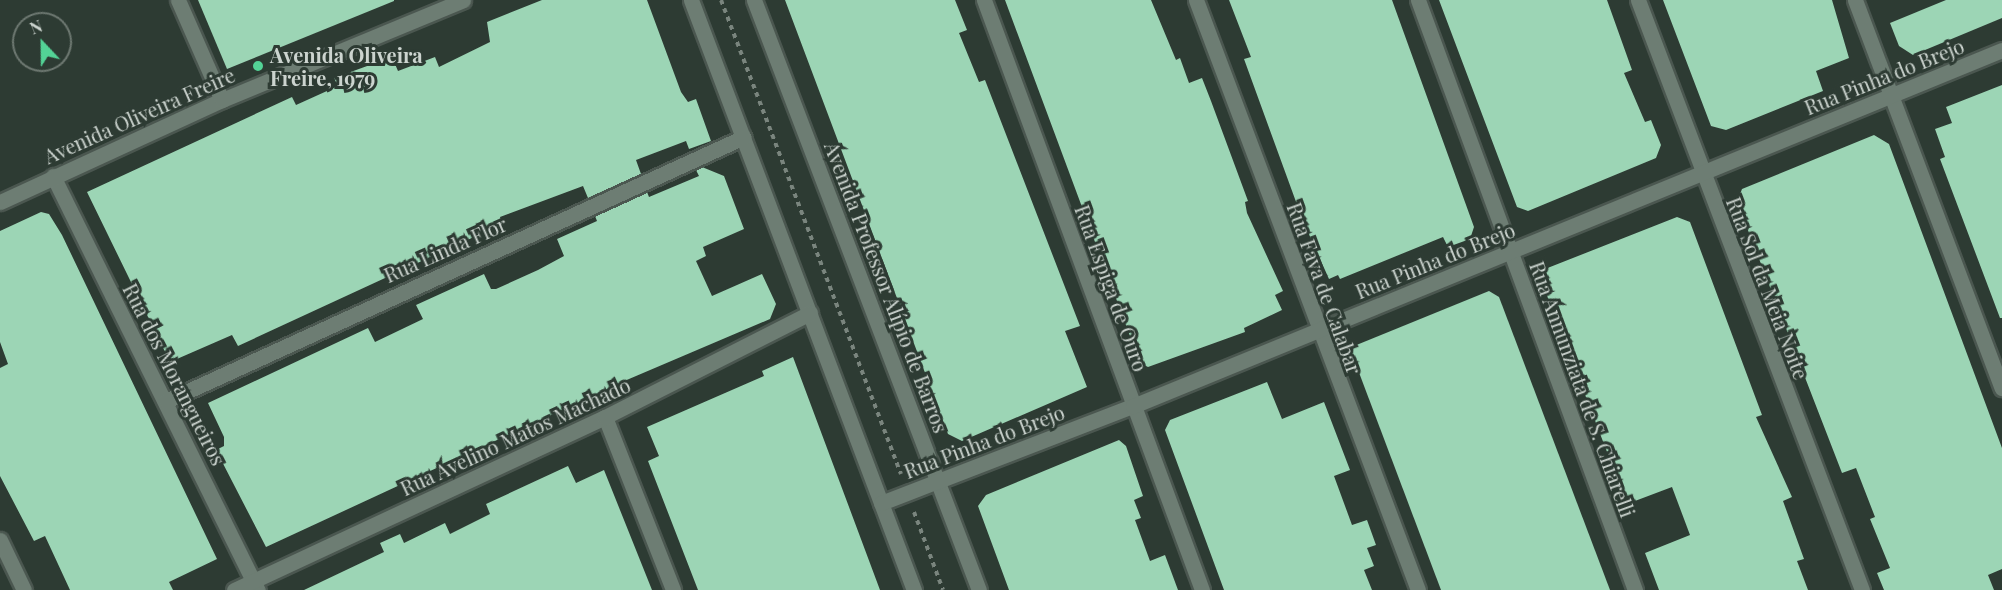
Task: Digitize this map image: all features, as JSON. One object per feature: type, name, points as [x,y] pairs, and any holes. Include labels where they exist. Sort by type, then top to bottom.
[{"type":"street","points":[[178,0],[222,100]]},
{"type":"street","name":"Avenida Oliveira Freire","points":[[0,202],[222,100],[463,0]]},
{"type":"street","points":[[691,0],[914,590]]},
{"type":"street","name":"Avenida Professor Alípio de Barros","points":[[754,0],[979,590]]},
{"type":"street","name":"Rua Espiga de Ouro","points":[[984,0],[1202,590]]},
{"type":"street","name":"Rua Fava de Calabar","points":[[1196,0],[1317,330],[1418,590]]},
{"type":"street","name":"Rua Annunziata de S. Chiarelli","points":[[1418,0],[1635,590]]},
{"type":"street","name":"Rua Sol da Meia Noite","points":[[1638,0],[1702,174],[1862,590]]},
{"type":"street","points":[[1855,0],[2002,388]]},
{"type":"street","name":"Rua Pinha do Brejo","points":[[881,502],[939,482],[1133,406],[2002,51]]},
{"type":"street","name":"Rua Linda Flor","points":[[166,401],[744,137]]},
{"type":"street","name":"Rua dos Morangueiros","points":[[53,176],[256,585]]},
{"type":"street","name":"Rua Avelino Matos Machado","points":[[234,590],[256,585],[605,417],[810,313]]},
{"type":"street","points":[[605,417],[673,590]]},
{"type":"street","points":[[0,540],[24,590]]},
{"type":"path","points":[[721,0],[943,590]]},
{"type":"building","points":[[198,0],[394,0],[394,1],[227,69]]},
{"type":"building","points":[[542,0],[647,0],[681,92],[688,102],[696,99],[711,141],[689,149],[686,141],[636,160],[641,174],[588,198],[583,186],[500,217],[502,224],[238,346],[232,335],[170,362],[87,192],[292,97],[296,105],[338,86],[334,78],[392,57],[398,71],[435,57],[439,67],[490,42],[487,22]]},
{"type":"building","points":[[785,0],[955,0],[967,30],[959,33],[979,82],[985,80],[1080,326],[1065,331],[1087,387],[962,441],[948,434]]},
{"type":"building","points":[[1005,0],[1151,0],[1176,60],[1180,58],[1189,83],[1202,78],[1248,201],[1245,202],[1247,213],[1283,291],[1275,295],[1282,310],[1244,328],[1245,332],[1148,367],[1140,363]]},
{"type":"building","points":[[1229,0],[1392,0],[1474,227],[1470,239],[1448,247],[1443,237],[1340,279],[1338,275],[1329,279],[1303,221],[1244,59],[1251,57]]},
{"type":"building","points":[[1439,0],[1607,0],[1632,70],[1624,73],[1645,122],[1651,120],[1661,145],[1656,158],[1528,211],[1517,207]]},
{"type":"building","points":[[1663,0],[1832,0],[1849,58],[1816,71],[1823,91],[1726,130],[1711,126]]},
{"type":"building","points":[[1946,0],[2002,0],[2002,18],[1913,55],[1899,46],[1890,23]]},
{"type":"building","points":[[2002,85],[2002,318],[2000,318],[1940,159],[1945,157],[1935,129],[1952,123],[1946,107]]},
{"type":"building","points":[[1874,135],[1889,144],[2002,448],[2002,569],[1988,575],[1994,590],[1884,590],[1877,573],[1890,568],[1870,519],[1875,517],[1856,468],[1842,473],[1737,202],[1742,189]]},
{"type":"building","points":[[702,167],[724,176],[744,229],[703,247],[706,256],[696,261],[712,296],[762,274],[776,304],[770,319],[629,379],[266,547],[216,450],[224,446],[224,437],[208,403],[368,328],[375,342],[423,319],[416,305],[484,274],[491,289],[496,289],[538,270],[564,256],[557,239],[597,221],[595,216],[647,192],[649,197],[699,176],[696,170]]},
{"type":"building","points":[[41,212],[49,214],[62,235],[217,559],[169,582],[173,590],[70,590],[45,536],[34,541],[0,476],[0,368],[8,364],[0,342],[0,231]]},
{"type":"building","points":[[1677,217],[1690,222],[1762,415],[1756,417],[1792,497],[1783,501],[1804,559],[1797,561],[1808,590],[1659,590],[1645,553],[1690,535],[1672,487],[1627,504],[1541,280],[1545,269]]},
{"type":"building","points":[[1489,291],[1499,297],[1610,590],[1441,590],[1352,354],[1354,346]]},
{"type":"building","points":[[793,357],[880,590],[698,590],[648,461],[659,456],[647,427],[764,376],[762,371]]},
{"type":"building","points":[[1267,382],[1282,419],[1324,402],[1350,470],[1334,476],[1352,525],[1367,520],[1376,545],[1367,548],[1374,566],[1364,570],[1372,590],[1224,590],[1165,430],[1170,420]]},
{"type":"building","points":[[1119,440],[1126,446],[1143,496],[1134,500],[1141,518],[1135,520],[1150,561],[1165,555],[1178,590],[1009,590],[978,506],[986,495]]},
{"type":"building","points":[[568,466],[576,483],[604,470],[652,590],[304,590],[384,552],[380,543],[400,534],[404,543],[445,523],[450,534],[490,514],[486,504]]},
{"type":"place","name":"Avenida Oliveira Freire, 1979","points":[[258,66]]}]
